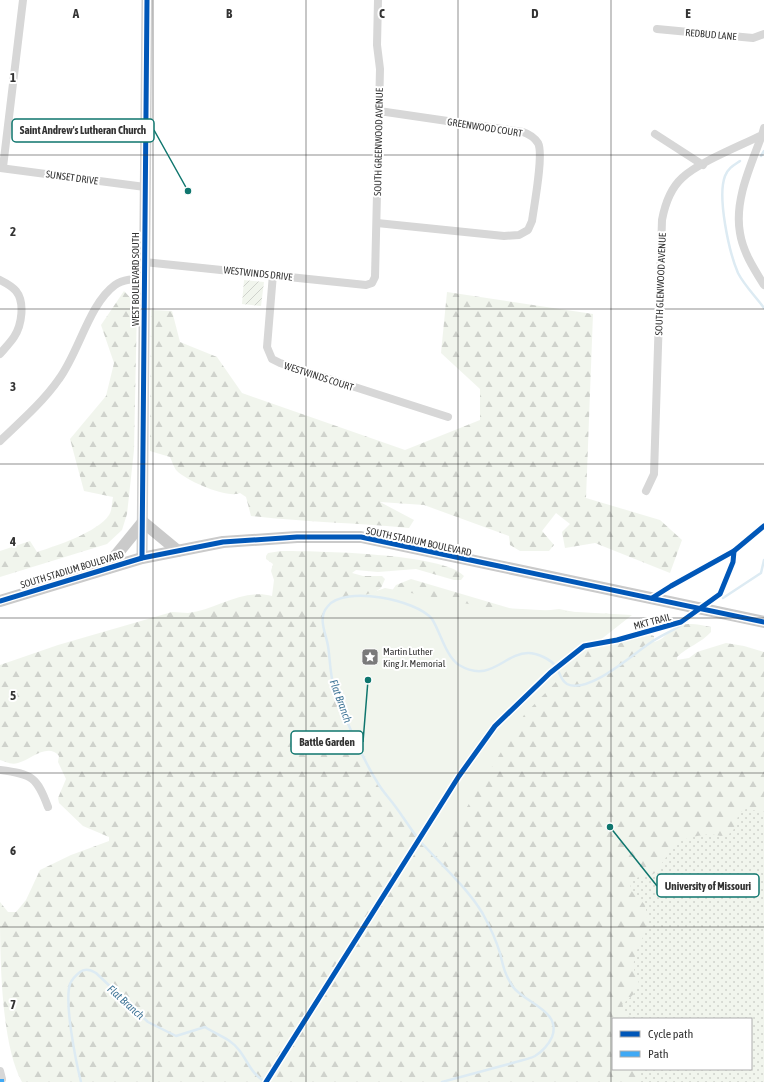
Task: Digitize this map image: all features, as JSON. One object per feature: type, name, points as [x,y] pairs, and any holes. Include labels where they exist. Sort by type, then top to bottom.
[{"type":"main road","name":"WEST BOULEVARD SOUTH","points":[[142,558],[147,0]]},
{"type":"main road","points":[[108,568],[108,565],[142,522],[178,551]]},
{"type":"main road","name":"SOUTH STADIUM BOULEVARD","points":[[0,601],[142,558],[178,551],[238,541],[297,537],[361,538],[764,622]]},
{"type":"street","points":[[2,168],[23,0]]},
{"type":"street","name":"SOUTH GREENWOOD AVENUE","points":[[372,283],[375,277],[377,223],[380,69],[377,45],[378,0]]},
{"type":"street","name":"REDBUD LANE","points":[[657,29],[753,38],[764,34]]},
{"type":"street","name":"GREENWOOD COURT","points":[[377,223],[504,236],[519,235],[528,230],[532,221],[540,157],[538,144],[532,136],[523,132],[379,111]]},
{"type":"street","points":[[763,132],[744,187],[740,210],[740,232],[750,262],[764,285]]},
{"type":"street","name":"SOUTH GLENWOOD AVENUE","points":[[646,491],[654,474],[663,214],[665,204],[672,189],[682,178],[702,165],[763,132]]},
{"type":"street","points":[[655,134],[702,165]]},
{"type":"street","name":"SUNSET DRIVE","points":[[2,168],[145,187]]},
{"type":"street","name":"WESTWINDS DRIVE","points":[[144,262],[273,274],[366,285],[372,283]]},
{"type":"street","name":"WESTWINDS COURT","points":[[273,274],[267,347],[272,359],[280,363],[448,417]]},
{"type":"street","points":[[0,441],[59,380],[71,362],[99,302],[115,285],[129,279],[144,279]]},
{"type":"street","points":[[0,280],[16,291],[20,298],[21,306],[20,323],[15,336],[0,354]]},
{"type":"street","points":[[0,770],[16,772],[33,778],[41,789],[48,808]]},
{"type":"green space","points":[[244,280],[264,282],[261,306],[242,304]]},
{"type":"green space","points":[[124,291],[137,305],[134,450],[127,514],[122,530],[107,544],[0,577],[0,551],[30,541],[37,552],[86,533],[104,521],[110,513],[113,497],[84,491],[70,439],[106,396],[114,363],[101,325]]},
{"type":"green space","points":[[447,292],[593,314],[586,498],[660,520],[682,540],[670,573],[595,543],[565,548],[562,532],[570,524],[556,513],[542,531],[554,545],[549,551],[520,551],[510,545],[509,536],[424,505],[380,502],[414,520],[409,528],[251,516],[246,497],[240,493],[226,494],[189,480],[177,471],[170,457],[150,451],[151,310],[172,311],[180,342],[217,357],[242,393],[405,450],[480,420],[480,389],[441,353]]},
{"type":"green space","points":[[281,551],[349,553],[432,562],[452,568],[464,576],[461,580],[454,580],[416,569],[378,572],[356,570],[352,573],[363,576],[382,576],[385,579],[381,588],[375,592],[389,595],[396,585],[411,579],[526,613],[559,609],[594,616],[600,616],[606,613],[613,616],[599,639],[601,643],[621,642],[651,635],[654,636],[654,642],[681,625],[696,624],[711,627],[711,632],[707,636],[677,657],[677,660],[689,658],[697,652],[726,643],[744,646],[764,652],[764,812],[746,809],[739,813],[734,829],[729,834],[721,836],[710,834],[691,837],[676,843],[655,873],[638,877],[631,884],[631,890],[645,905],[647,925],[637,949],[634,962],[634,969],[639,984],[634,993],[622,1005],[625,1013],[631,1018],[612,1018],[612,1070],[641,1070],[639,1073],[639,1082],[22,1082],[9,1044],[5,1021],[1,970],[0,902],[8,912],[16,912],[26,900],[40,870],[71,855],[109,841],[109,837],[83,826],[59,803],[58,798],[66,779],[58,762],[59,756],[55,752],[44,751],[16,764],[0,760],[0,665],[58,645],[172,612],[188,613],[198,611],[230,600],[251,595],[261,594],[272,596],[274,580],[271,571],[273,564],[266,559],[268,553]]},
{"type":"green space","points":[[385,588],[484,607],[632,615],[585,652],[524,715],[436,857],[420,841],[379,786],[344,712],[333,681],[328,645],[323,624],[323,616],[327,607],[335,600],[344,597],[362,596]]},
{"type":"green space","points":[[764,761],[764,1082],[549,1082],[611,935],[638,860]]},
{"type":"waterway","points":[[761,156],[764,151]]},
{"type":"waterway","points":[[740,161],[733,165],[725,176],[722,197],[725,224],[731,252],[738,273],[764,308]]},
{"type":"waterway","name":"Flat Branch","points":[[723,598],[761,573],[764,560]]},
{"type":"waterway","name":"Flat Branch","points":[[442,1082],[535,1056],[545,1048],[552,1037],[554,1028],[552,1020],[547,1014],[519,993],[510,983],[498,948],[483,914],[469,894],[420,841],[373,775],[347,722],[333,683],[328,646],[323,626],[323,615],[325,611],[328,606],[337,600],[349,596],[364,596],[397,601],[424,612],[432,619],[450,656],[459,665],[470,670],[489,670],[519,654],[532,653],[551,661],[561,678],[567,684],[576,686],[586,684],[610,672],[642,648],[687,621]]},
{"type":"waterway","name":"Flat Branch","points":[[81,1082],[71,1033],[68,1005],[70,984],[75,976],[86,970],[96,973],[148,1022],[176,1036],[205,1027],[227,1040],[239,1050],[256,1075],[265,1082]]},
{"type":"cycle path","points":[[142,558],[147,0]]},
{"type":"cycle path","points":[[652,598],[734,551],[764,526]]},
{"type":"cycle path","name":"MKT TRAIL","points":[[0,601],[142,558],[223,542],[297,537],[361,537],[764,622]]},
{"type":"cycle path","name":"MKT TRAIL","points":[[266,1082],[459,776],[495,726],[550,673],[584,646],[617,640],[681,622],[720,594],[733,562],[734,551]]},
{"type":"place","name":"Saint Andrew's Lutheran Church","points":[[188,191]]},
{"type":"place","name":"Martin Luther King Jr. Memorial","points":[[370,657]]},
{"type":"place","name":"Battle Garden","points":[[368,680]]},
{"type":"place","name":"University of Missouri","points":[[610,827]]}]
